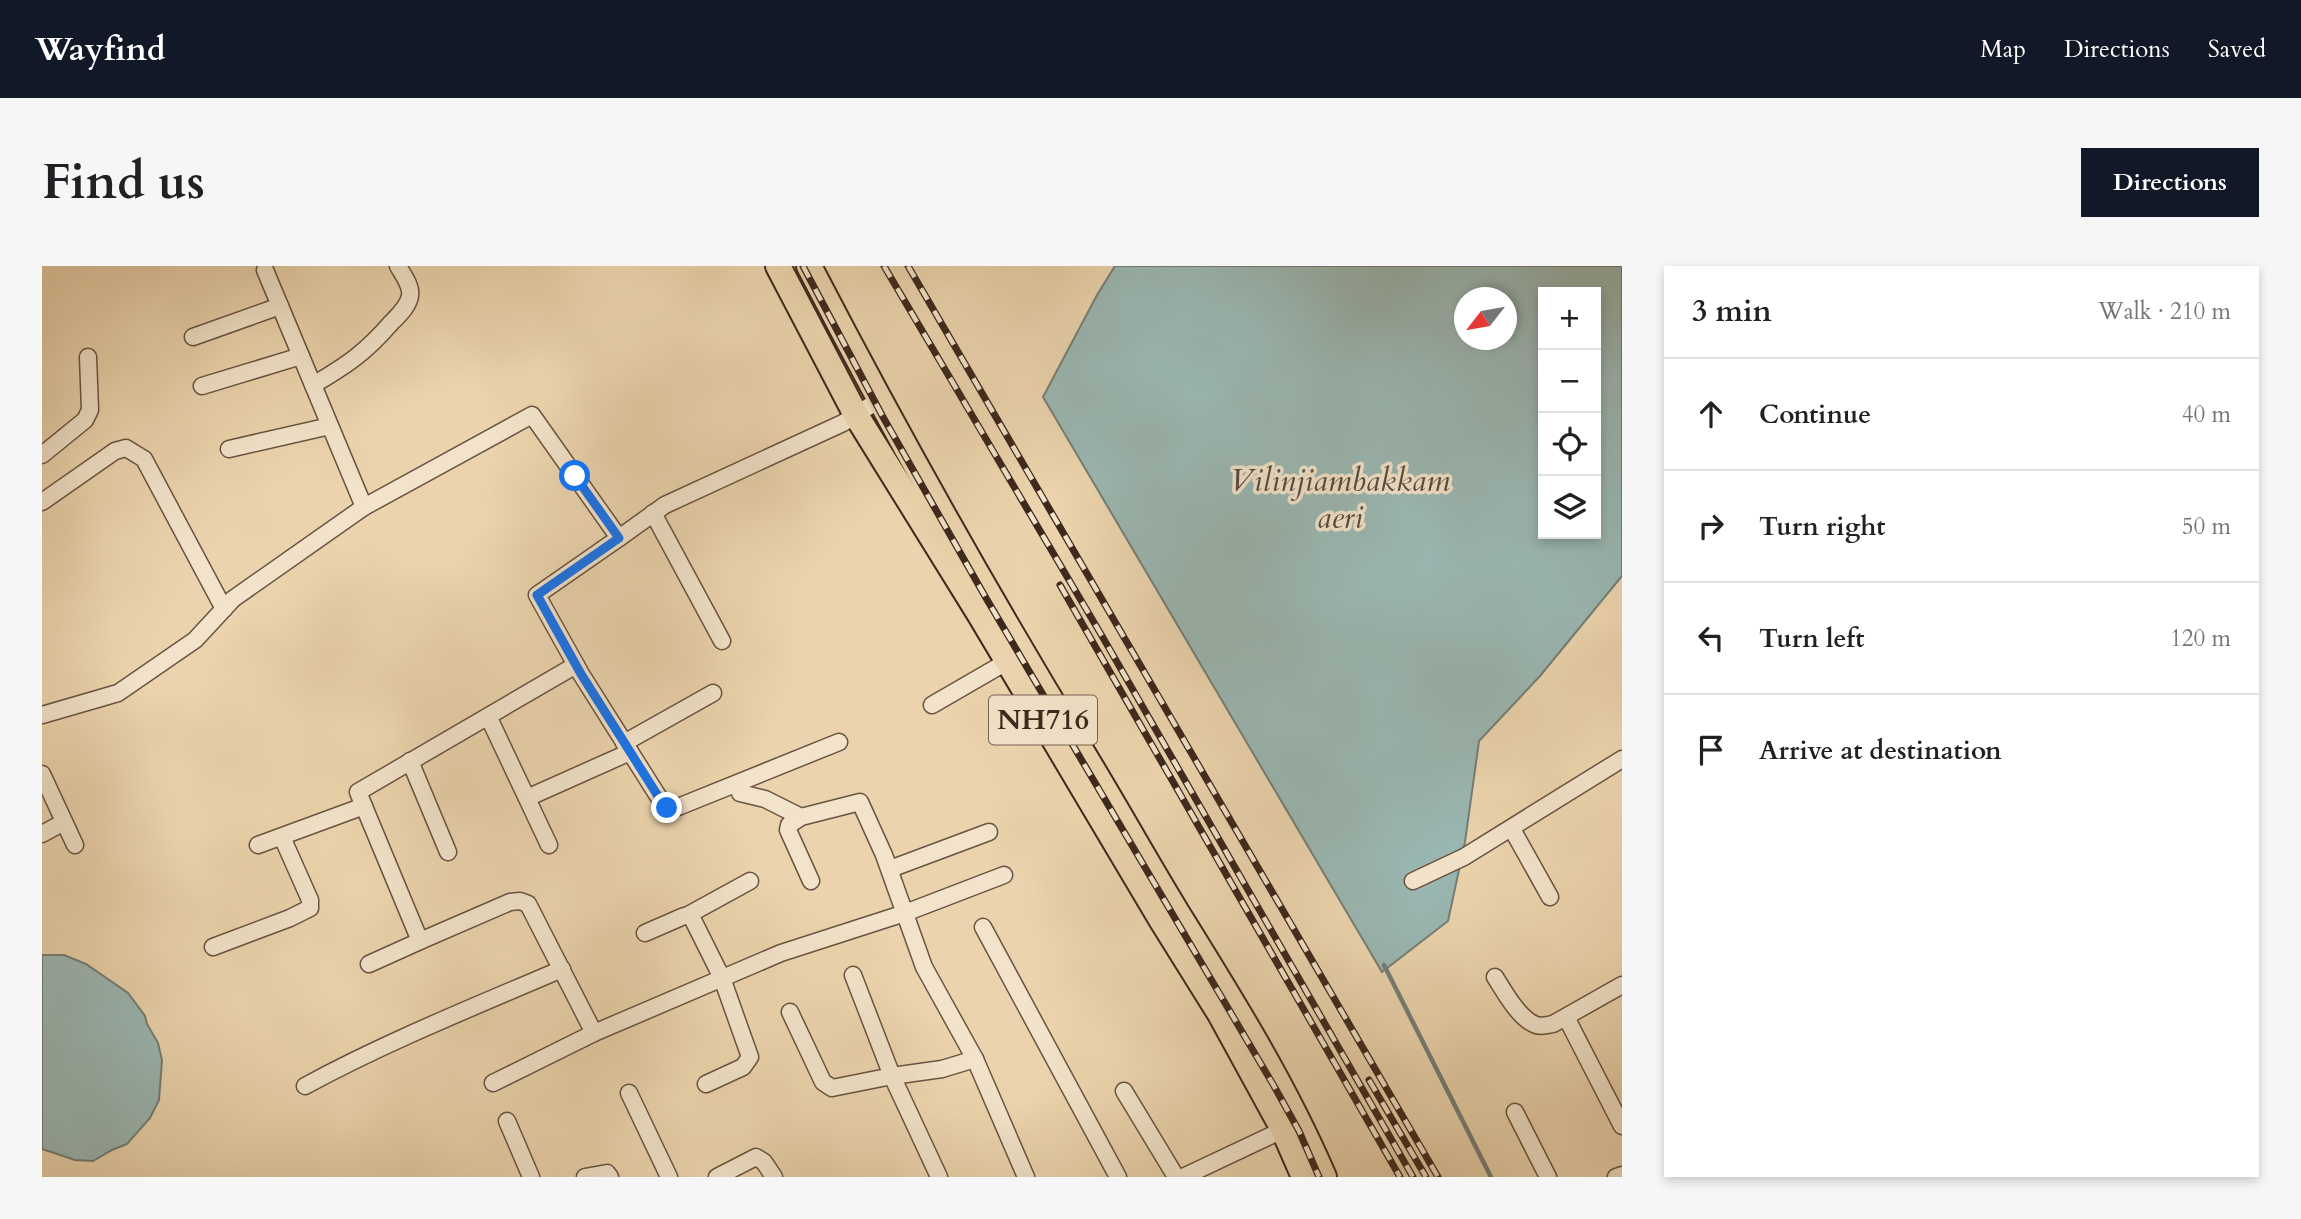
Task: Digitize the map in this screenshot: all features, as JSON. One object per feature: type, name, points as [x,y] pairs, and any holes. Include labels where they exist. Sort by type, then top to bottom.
[{"type":"highway","name":"NH716","points":[[778,266],[856,415],[1008,661],[1162,920],[1291,1126],[1304,1177]]},
{"type":"highway","points":[[808,266],[879,400],[995,607],[1236,1005],[1291,1126],[1324,1177]]},
{"type":"street","points":[[313,385],[368,350],[406,308],[411,295],[398,266]]},
{"type":"street","points":[[265,270],[363,507]]},
{"type":"street","points":[[192,337],[280,306]]},
{"type":"street","points":[[202,386],[301,356]]},
{"type":"street","points":[[42,455],[85,420],[90,410],[88,357]]},
{"type":"street","points":[[839,743],[671,808],[663,804],[627,748],[537,595],[665,505],[856,415],[879,400]]},
{"type":"street","points":[[42,715],[118,694],[195,640],[233,599],[363,507],[532,415],[619,538]]},
{"type":"street","points":[[229,449],[330,426]]},
{"type":"street","points":[[42,502],[115,452],[126,448],[136,452],[144,458],[224,609]]},
{"type":"street","points":[[653,513],[722,641]]},
{"type":"street","points":[[932,705],[1008,661]]},
{"type":"street","points":[[420,941],[358,792],[576,665]]},
{"type":"street","points":[[527,798],[627,748],[713,694]]},
{"type":"street","points":[[489,718],[549,845]]},
{"type":"street","points":[[1413,881],[1464,857],[1512,829],[1622,759]]},
{"type":"street","points":[[410,761],[448,852]]},
{"type":"street","points":[[42,774],[75,845]]},
{"type":"street","points":[[740,793],[765,799],[801,817]]},
{"type":"street","points":[[811,881],[788,830],[791,822],[860,802],[890,869],[924,967],[975,1059],[1026,1177]]},
{"type":"street","points":[[258,845],[364,806]]},
{"type":"street","points":[[42,834],[64,822]]},
{"type":"street","points":[[1512,829],[1550,897]]},
{"type":"street","points":[[890,869],[989,832]]},
{"type":"street","points":[[212,947],[310,908],[310,900],[282,837]]},
{"type":"street","points":[[493,1083],[594,1033],[781,953],[905,913],[1004,875]]},
{"type":"street","points":[[645,933],[688,915],[750,881]]},
{"type":"street","points":[[369,964],[510,902],[520,901],[528,904],[535,915],[594,1033]]},
{"type":"street","points":[[688,915],[694,919],[722,978],[750,1057],[743,1068],[706,1084]]},
{"type":"street","points":[[983,927],[1118,1177]]},
{"type":"street","points":[[305,1086],[415,1033],[562,970]]},
{"type":"street","points":[[853,975],[892,1076],[939,1177]]},
{"type":"street","points":[[1496,977],[1512,1003],[1534,1025],[1553,1024],[1622,985]]},
{"type":"street","points":[[790,1012],[825,1085],[837,1088],[942,1069],[975,1059]]},
{"type":"street","points":[[1566,1017],[1622,1126]]},
{"type":"street","points":[[1124,1091],[1176,1177]]},
{"type":"street","points":[[629,1093],[669,1177]]},
{"type":"street","points":[[1515,1112],[1548,1177]]},
{"type":"street","points":[[507,1121],[531,1177]]},
{"type":"street","points":[[1183,1177],[1291,1126]]},
{"type":"street","points":[[717,1177],[756,1157],[764,1162],[774,1177]]},
{"type":"street","points":[[585,1177],[607,1173],[610,1177]]},
{"type":"street","points":[[1616,1177],[1622,1175]]},
{"type":"water","name":"Vilinjiambakkam aeri","points":[[1115,266],[1622,266],[1622,576],[1540,676],[1479,741],[1465,842],[1448,921],[1382,972],[1043,397]]},
{"type":"water","points":[[42,955],[64,955],[86,964],[128,993],[145,1016],[158,1043],[162,1060],[159,1100],[150,1118],[127,1144],[93,1161],[75,1160],[42,1149]]},
{"type":"waterway","points":[[1384,965],[1491,1177]]},
{"type":"railway","points":[[803,266],[883,417],[986,598],[1274,1086],[1299,1131],[1319,1177]]},
{"type":"railway","points":[[884,266],[1102,636],[1413,1177]]},
{"type":"railway","points":[[908,266],[1438,1177]]},
{"type":"railway","points":[[1060,585],[1400,1177]]},
{"type":"railway","points":[[1369,1080],[1426,1177]]},
{"type":"route","points":[[575,476],[619,538],[537,595],[581,674],[667,808]]}]
